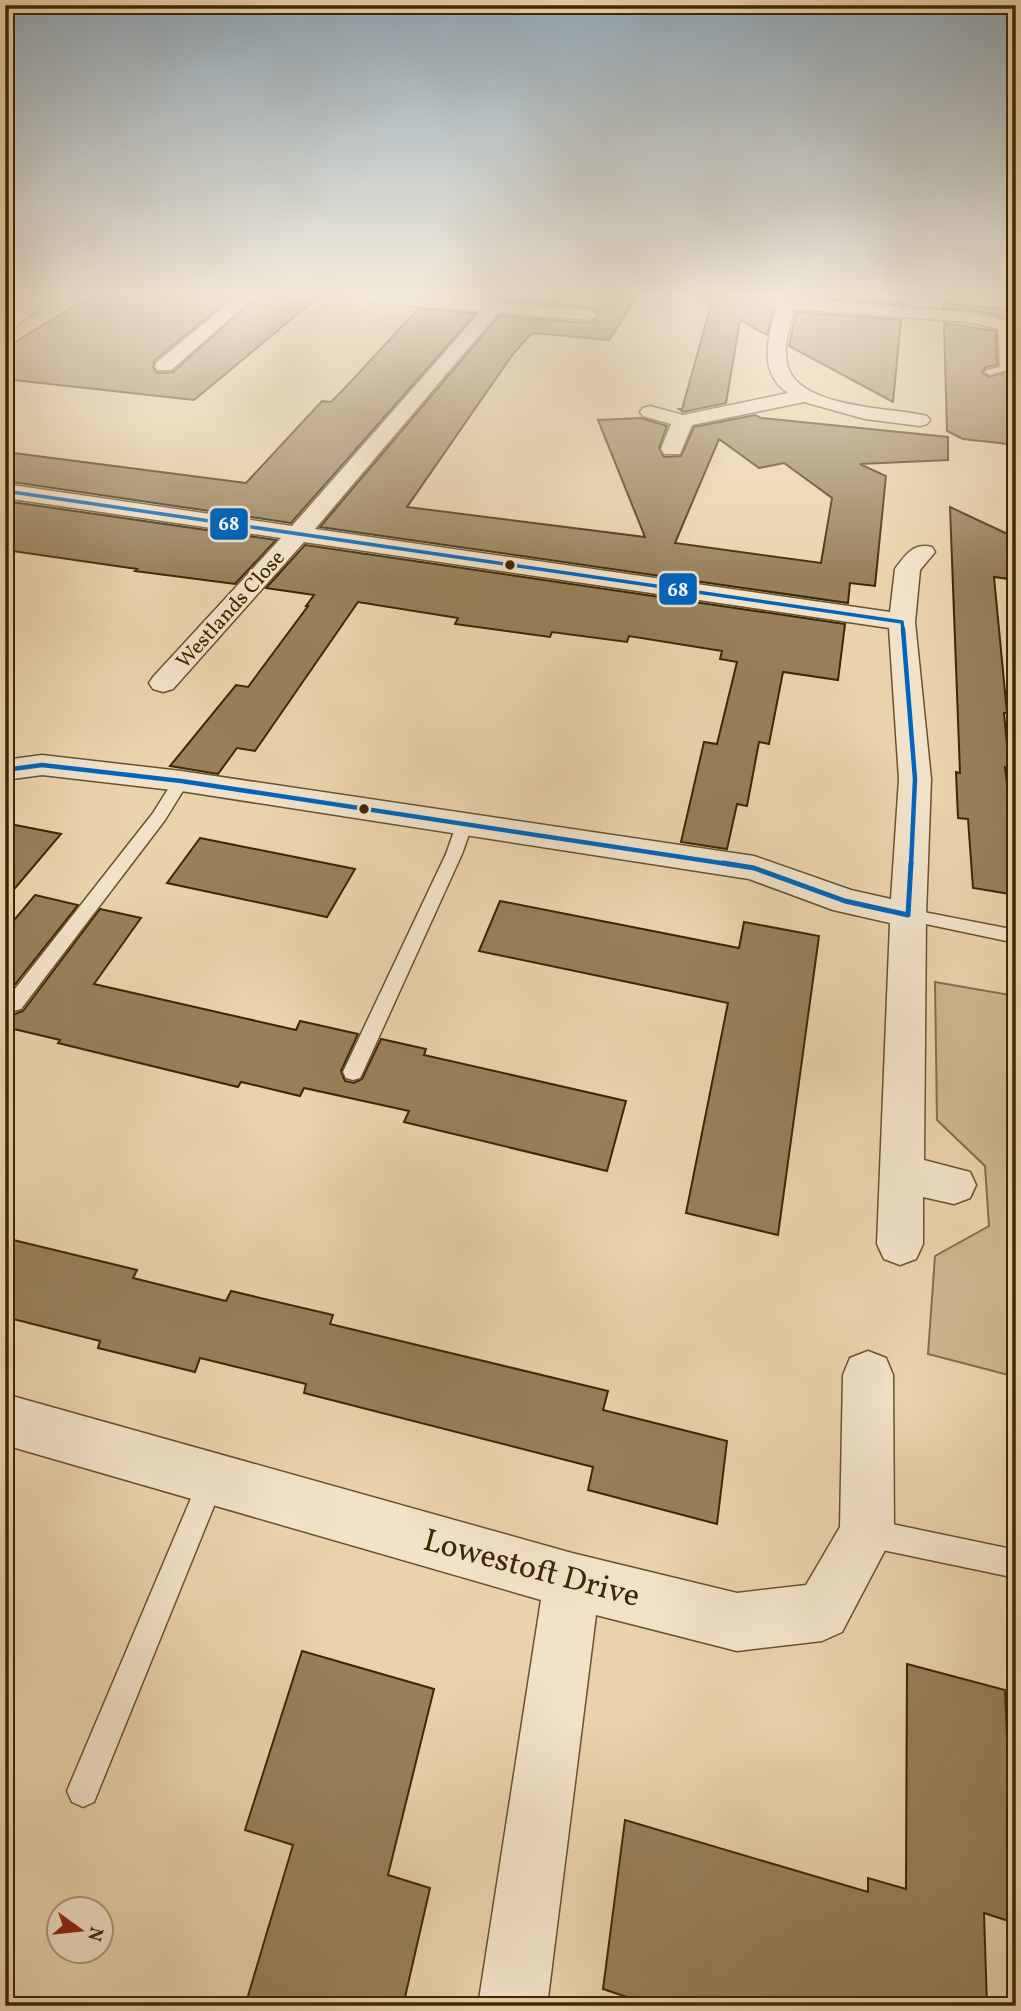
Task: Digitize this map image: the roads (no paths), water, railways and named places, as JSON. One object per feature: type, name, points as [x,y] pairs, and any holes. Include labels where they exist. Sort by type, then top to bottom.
[{"type":"street","name":"Westlands Close","points":[[163,683],[297,535],[421,392]]},
{"type":"street","points":[[799,392],[804,396],[847,410],[925,421]]},
{"type":"street","points":[[650,412],[683,421],[804,396]]},
{"type":"street","points":[[672,449],[683,421]]},
{"type":"street","points":[[5,491],[902,622]]},
{"type":"street","points":[[900,1244],[908,915],[915,779],[902,622],[908,569],[923,552]]},
{"type":"street","points":[[5,770],[42,765],[181,781],[754,868],[845,901],[908,915]]},
{"type":"street","points":[[902,1174],[954,1185]]},
{"type":"street","name":"Lowestoft Drive","points":[[5,1419],[572,1581],[737,1622],[822,1612],[867,1533],[868,1375]]},
{"type":"street","points":[[512,2006],[572,1581]]},
{"type":"lane","points":[[14,1004],[159,816],[181,781]]},
{"type":"lane","points":[[354,1072],[454,854],[465,823]]},
{"type":"lane","points":[[908,915],[1016,937]]},
{"type":"lane","points":[[83,1791],[212,1478]]},
{"type":"lane","points":[[867,1533],[1016,1564]]}]
